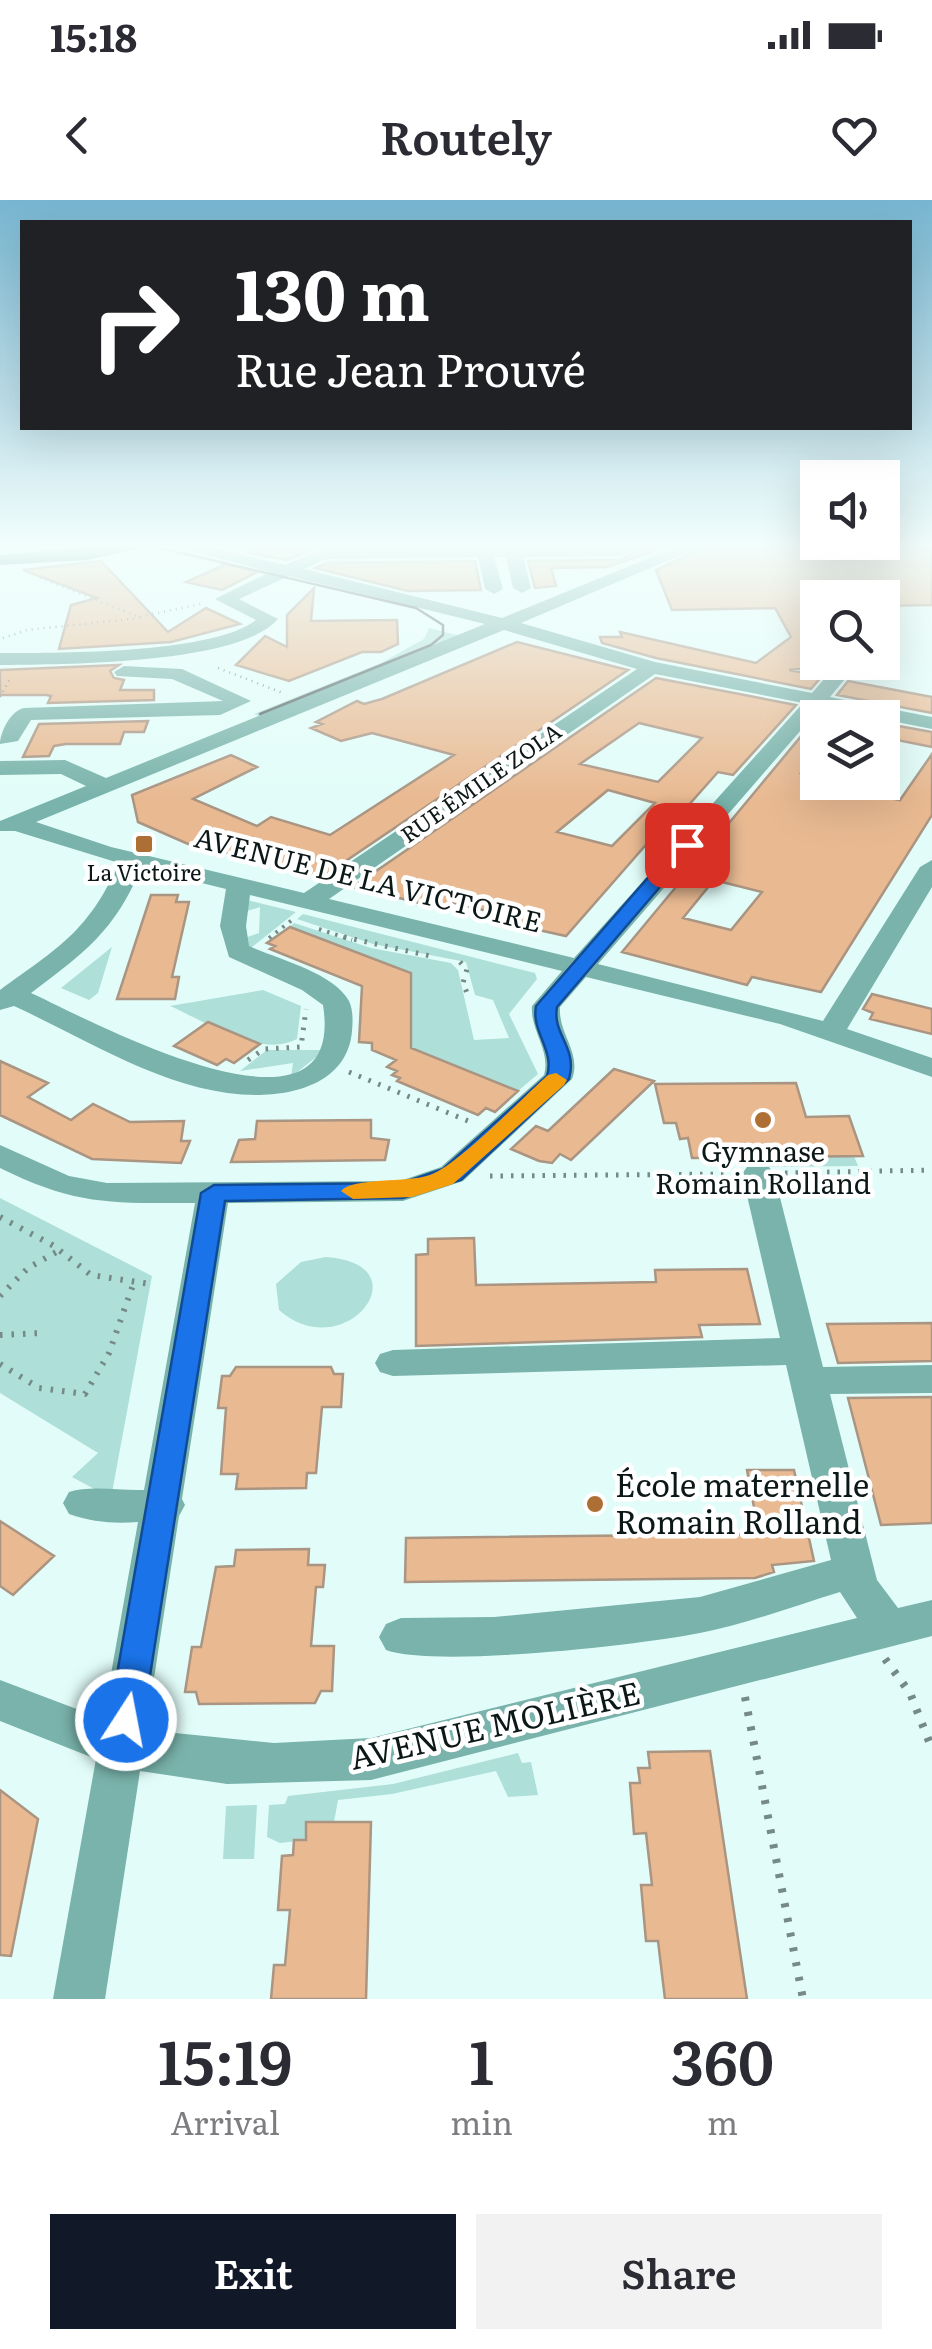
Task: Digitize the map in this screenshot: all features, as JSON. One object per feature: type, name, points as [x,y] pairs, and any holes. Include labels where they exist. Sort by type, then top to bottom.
[{"type":"street","points":[[38,673],[155,661],[253,629]]},
{"type":"street","points":[[11,822],[55,808],[492,629]]},
{"type":"street","points":[[521,629],[652,667],[814,700],[833,680]]},
{"type":"street","points":[[0,658],[155,661],[240,701],[220,709],[0,713]]},
{"type":"street","name":"RUE ÉMILE ZOLA","points":[[301,911],[652,667]]},
{"type":"street","points":[[0,738],[11,736],[24,714]]},
{"type":"street","points":[[0,1155],[76,1190],[403,1190],[433,1184],[460,1168],[562,1071],[563,1061],[544,1013],[800,716]]},
{"type":"street","points":[[900,717],[932,723]]},
{"type":"street","points":[[0,768],[65,767],[107,786]]},
{"type":"street","name":"AVENUE DE LA VICTOIRE","points":[[55,808],[92,836],[134,856]]},
{"type":"street","name":"AVENUE DE LA VICTOIRE","points":[[11,822],[103,852],[242,882],[301,911],[580,967],[831,1031],[932,1068]]},
{"type":"street","points":[[6,999],[68,956],[98,926],[113,905],[134,856]]},
{"type":"street","points":[[831,1031],[932,867]]},
{"type":"street","points":[[6,999],[212,1084],[270,1086],[305,1078],[328,1063],[334,1052],[336,1002],[312,984],[243,956],[234,942],[236,898],[242,882]]},
{"type":"street","points":[[758,1174],[858,1586],[901,1633]]},
{"type":"street","points":[[80,1999],[214,1193]]},
{"type":"street","points":[[393,1362],[804,1366],[932,1379]]},
{"type":"street","points":[[82,1502],[104,1508],[164,1504]]},
{"type":"street","points":[[402,1637],[494,1636],[700,1616],[854,1571]]},
{"type":"street","name":"AVENUE MOLIÈRE","points":[[0,1700],[59,1727],[210,1764],[304,1766],[371,1760],[901,1633]]},
{"type":"path","points":[[0,638],[37,629]]},
{"type":"path","points":[[243,956],[301,911],[368,945],[458,961],[467,969],[463,983],[469,998]]},
{"type":"path","points":[[212,1084],[264,1049],[301,1047],[306,1008],[300,1003]]},
{"type":"path","points":[[328,1063],[480,1126]]},
{"type":"path","points":[[460,1168],[483,1176],[932,1170]]},
{"type":"path","points":[[0,1217],[60,1250],[92,1275],[150,1284]]},
{"type":"path","points":[[0,1296],[28,1268],[60,1250]]},
{"type":"path","points":[[0,1364],[37,1388],[70,1396],[85,1394],[109,1354],[134,1282]]},
{"type":"path","points":[[0,1335],[42,1333]]},
{"type":"path","points":[[901,1633],[910,1693],[932,1750]]},
{"type":"path","points":[[743,1690],[803,1999]]},
{"type":"shaded area","points":[[429,629],[464,637],[264,718],[254,714],[381,663],[424,639]]},
{"type":"shaded area","points":[[243,899],[296,912],[247,951],[242,939],[259,933],[260,907],[241,913]]},
{"type":"shaded area","points":[[303,914],[535,973],[537,979],[509,1014],[538,1074],[518,1091],[411,1048],[410,973],[290,927],[294,923],[371,948],[451,963],[458,970],[474,1040],[509,1038],[493,1000],[475,995],[466,962],[373,944],[297,919]]},
{"type":"shaded area","points":[[112,947],[98,993],[89,1000],[61,988]]},
{"type":"shaded area","points":[[263,990],[301,1006],[297,1039],[282,1044],[250,1041],[170,1006]]},
{"type":"shaded area","points":[[267,1050],[325,1050],[291,1077],[293,1063],[240,1071]]},
{"type":"shaded area","points":[[854,1156],[858,1166],[766,1167],[758,1164],[755,1157]]},
{"type":"shaded area","points":[[0,1198],[152,1276],[111,1498],[72,1477],[98,1453],[0,1393]]},
{"type":"shaded area","points":[[326,1257],[355,1264],[370,1276],[372,1292],[364,1308],[349,1321],[328,1327],[304,1325],[279,1310],[276,1284],[301,1262]]},
{"type":"shaded area","points":[[518,1753],[522,1763],[531,1762],[538,1795],[508,1797],[496,1771],[392,1794],[338,1800],[334,1822],[307,1822],[306,1840],[280,1843],[267,1837],[269,1805],[285,1804],[288,1796],[393,1784]]},
{"type":"shaded area","points":[[257,1805],[254,1859],[223,1859],[226,1806]]},
{"type":"building","points":[[64,629],[168,632],[221,629],[171,642],[59,649]]},
{"type":"building","points":[[287,629],[397,629],[398,644],[381,652],[362,652],[289,681],[236,665],[265,636],[287,647]]},
{"type":"building","points":[[787,629],[800,629],[800,669],[789,670],[800,672],[800,680],[819,680],[811,689],[656,658],[602,643],[600,637],[622,637],[620,632],[756,663],[791,637]]},
{"type":"building","points":[[517,642],[628,670],[322,877],[270,860],[262,865],[222,851],[204,851],[138,822],[132,795],[231,755],[257,767],[193,799],[257,826],[271,817],[330,835],[454,755],[372,733],[341,741],[311,728],[322,724],[316,722],[357,701],[364,704],[382,699]]},
{"type":"building","points":[[119,665],[110,671],[114,678],[124,680],[120,690],[154,690],[154,700],[48,703],[51,696],[0,695],[0,670]]},
{"type":"building","points":[[656,678],[796,705],[733,775],[718,772],[671,825],[665,823],[566,936],[498,921],[503,915],[451,902],[445,909],[353,887]],"holes":[[[639,723],[702,738],[658,782],[580,764]],[[608,790],[655,803],[612,846],[557,832]]]},
{"type":"building","points":[[848,681],[932,697],[932,713],[900,707],[900,700],[837,695]]},
{"type":"building","points":[[148,721],[144,732],[124,732],[120,744],[66,744],[54,746],[49,756],[23,757],[39,724]]},
{"type":"building","points":[[900,726],[932,732],[932,747],[900,741]]},
{"type":"building","points":[[800,738],[800,800],[900,800],[932,754],[932,815],[821,992],[752,977],[747,985],[622,952]],"holes":[[[714,880],[762,892],[731,930],[683,918]]]},
{"type":"building","points":[[151,895],[178,895],[176,902],[189,902],[172,977],[179,977],[175,999],[117,999]]},
{"type":"building","points":[[290,927],[411,973],[411,1048],[518,1091],[495,1112],[486,1108],[478,1115],[397,1081],[400,1078],[392,1075],[397,1071],[387,1067],[396,1060],[372,1050],[372,1043],[359,1042],[362,986],[270,949],[275,946],[267,943]]},
{"type":"building","points":[[872,994],[932,1009],[932,1034],[870,1019],[873,1013],[863,1009]]},
{"type":"building","points":[[208,1022],[260,1044],[234,1063],[226,1059],[217,1065],[174,1046]]},
{"type":"building","points":[[0,1061],[48,1083],[28,1097],[71,1120],[93,1104],[130,1122],[184,1121],[181,1141],[190,1141],[181,1163],[92,1159],[0,1115]]},
{"type":"building","points":[[614,1069],[654,1081],[571,1160],[560,1154],[552,1163],[539,1161],[511,1149],[536,1126],[548,1131]]},
{"type":"building","name":"Gymnase Romain Rolland","points":[[796,1083],[806,1117],[849,1116],[863,1156],[692,1158],[688,1138],[680,1139],[676,1123],[664,1123],[655,1084]]},
{"type":"building","points":[[371,1120],[371,1138],[389,1140],[385,1160],[231,1162],[239,1140],[255,1139],[257,1121]]},
{"type":"building","points":[[474,1238],[476,1285],[656,1282],[655,1270],[747,1269],[760,1324],[699,1325],[702,1337],[416,1346],[416,1255],[428,1254],[428,1239]]},
{"type":"building","points":[[932,1323],[932,1361],[838,1363],[827,1324]]},
{"type":"building","points":[[236,1367],[331,1367],[334,1374],[343,1374],[341,1407],[322,1407],[316,1473],[307,1473],[306,1488],[236,1489],[238,1474],[221,1474],[226,1408],[218,1408],[222,1376],[230,1376]]},
{"type":"building","points":[[932,1397],[932,1523],[881,1525],[848,1398]]},
{"type":"building","points":[[747,1470],[794,1470],[814,1561],[772,1565],[774,1572],[755,1578],[405,1582],[406,1538],[759,1534]]},
{"type":"building","points":[[0,1521],[54,1556],[13,1595],[0,1586]]},
{"type":"building","points":[[309,1549],[308,1565],[325,1565],[323,1587],[316,1587],[311,1646],[334,1646],[332,1691],[321,1691],[315,1703],[199,1704],[196,1692],[185,1692],[192,1647],[201,1647],[216,1567],[234,1566],[236,1550]]},
{"type":"building","points":[[710,1751],[747,1999],[665,1999],[658,1941],[646,1941],[641,1885],[652,1885],[646,1833],[634,1834],[630,1783],[640,1783],[638,1768],[650,1768],[648,1752]]},
{"type":"building","points":[[0,1790],[38,1819],[11,1956],[0,1955]]},
{"type":"building","points":[[306,1822],[371,1822],[366,1999],[271,1999],[274,1965],[285,1965],[290,1910],[278,1910],[282,1856],[293,1855],[294,1840],[306,1840]]},
{"type":"tram line","points":[[260,714],[431,645],[443,635],[443,629]]},
{"type":"slow traffic","points":[[353,1191],[412,1190],[444,1179],[556,1080]]},
{"type":"place","name":"La Victoire","points":[[144,844]]},
{"type":"place","name":"Gymnase Romain Rolland","points":[[763,1120]]},
{"type":"place","name":"École maternelle Romain Rolland","points":[[595,1504]]},
{"type":"route","points":[[126,1720],[214,1193],[403,1190],[426,1186],[452,1174],[558,1079],[563,1061],[544,1018],[546,1006],[687,845]]}]
